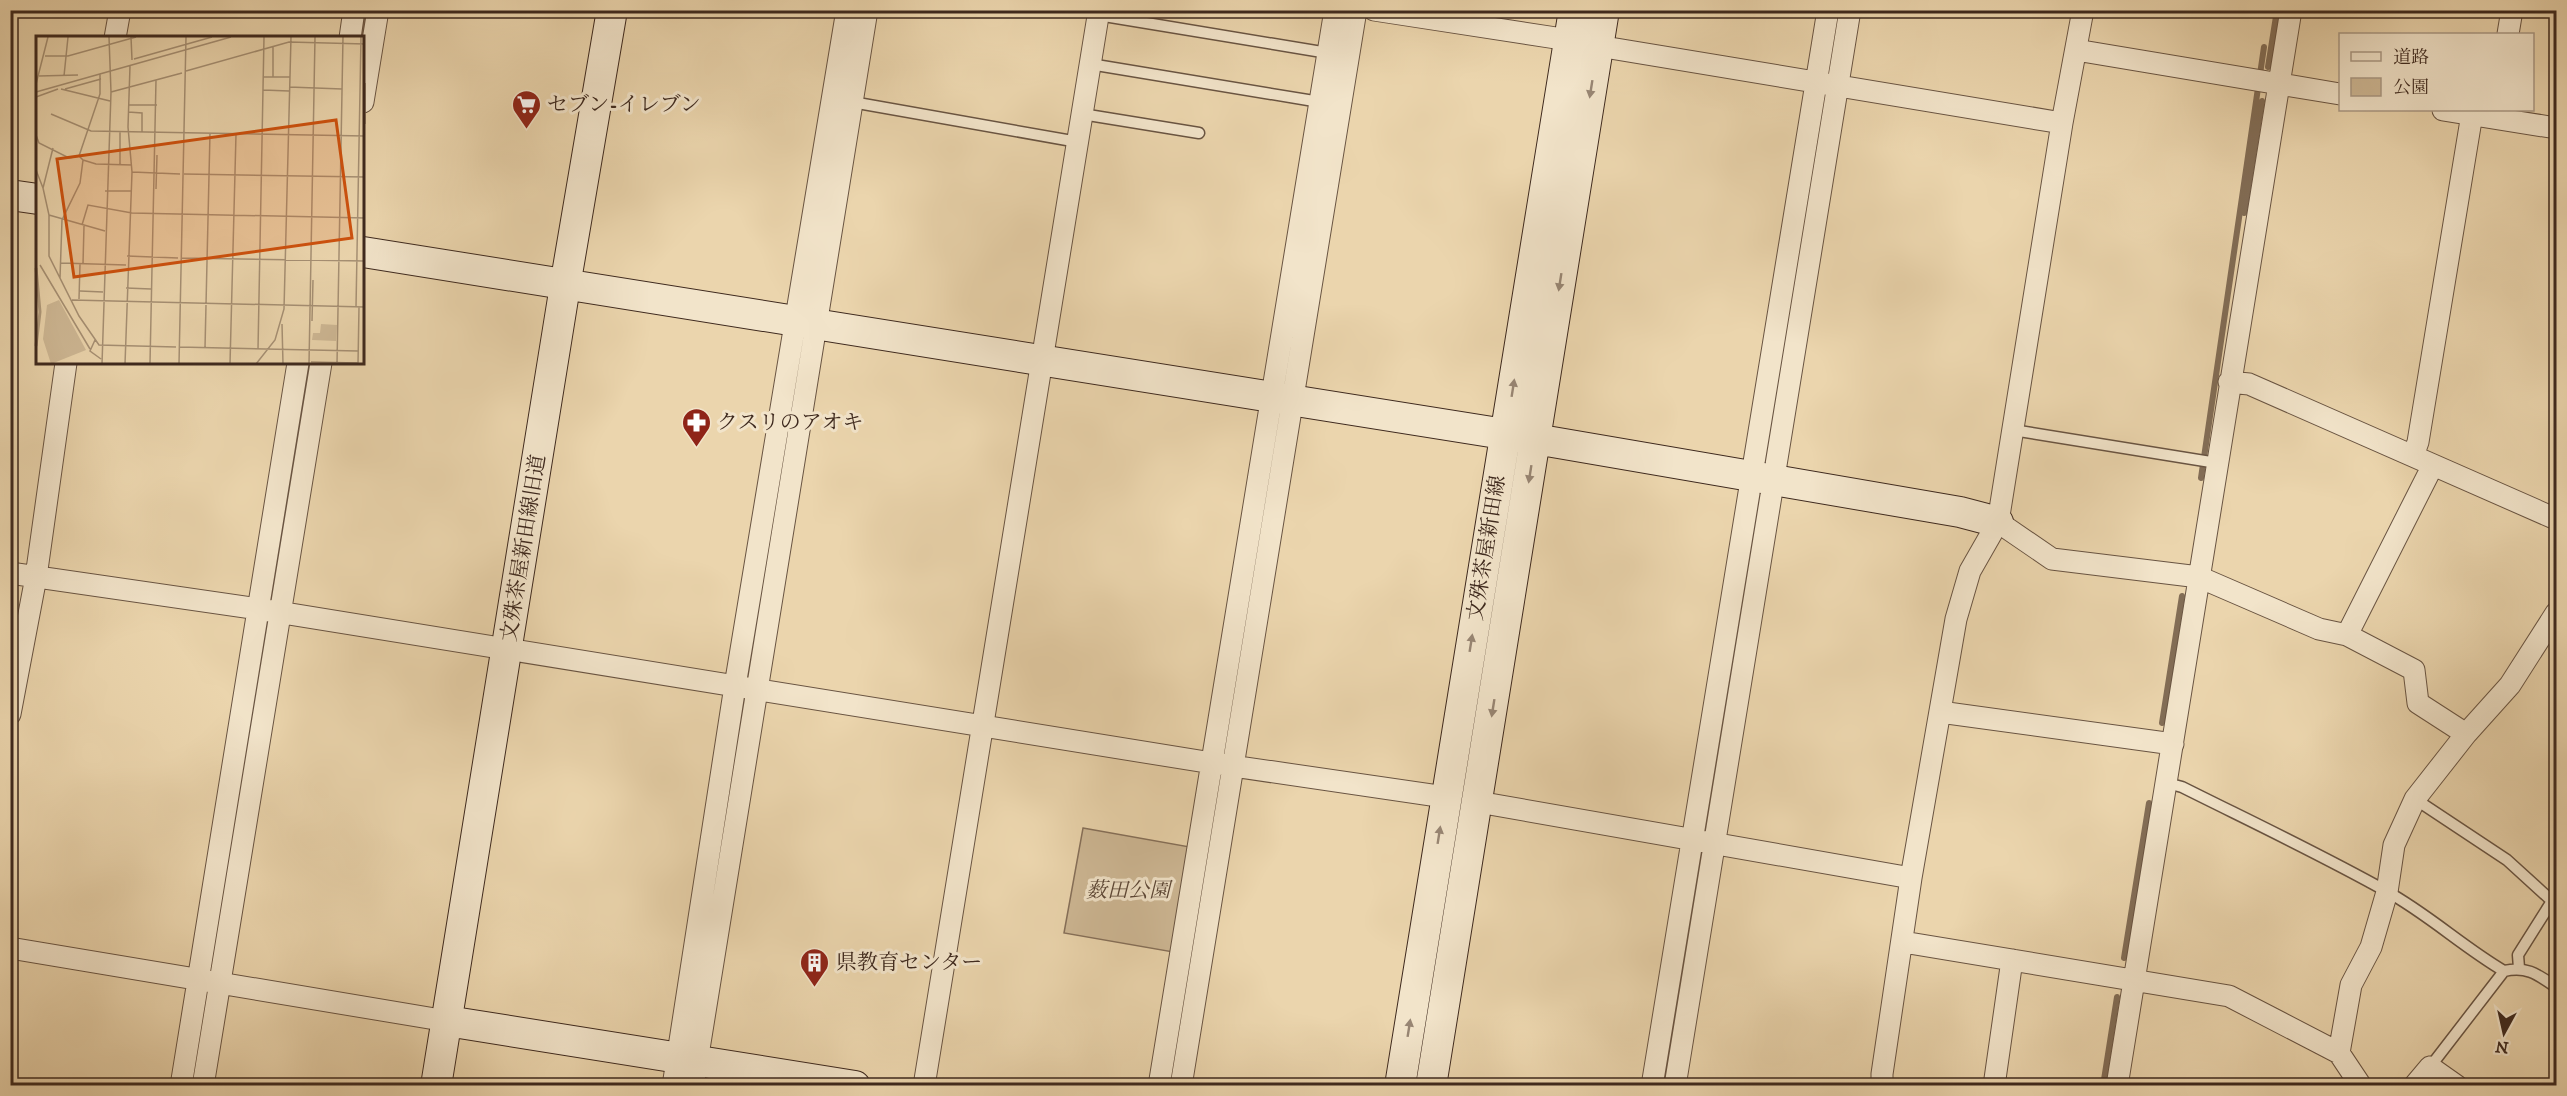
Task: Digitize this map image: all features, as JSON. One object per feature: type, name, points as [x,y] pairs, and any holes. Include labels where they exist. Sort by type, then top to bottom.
[{"type":"street","points":[[116,36],[120,10]]},
{"type":"street","points":[[350,36],[354,10]]},
{"type":"street","points":[[364,96],[378,10]]},
{"type":"street","name":"文殊茶屋新田線旧道","points":[[436,1086],[565,286],[612,10]]},
{"type":"street","points":[[685,1073],[758,690],[847,10]]},
{"type":"street","points":[[685,1073],[735,686],[852,102],[867,10]]},
{"type":"street","points":[[1283,400],[1320,102],[1335,10]]},
{"type":"street","points":[[1159,1086],[1222,765],[1283,400],[1356,10]]},
{"type":"street","points":[[1374,10],[1569,40]]},
{"type":"street","name":"文殊茶屋新田線","points":[[1400,1086],[1574,10]]},
{"type":"street","name":"文殊茶屋新田線","points":[[1431,1086],[1604,10]]},
{"type":"street","points":[[1675,1086],[1716,845],[1762,478],[1828,10]]},
{"type":"street","points":[[1652,1086],[1691,841],[1838,87],[1850,10]]},
{"type":"street","points":[[1882,1086],[1911,878],[1956,619],[1970,571],[1998,522],[2062,123],[2083,10]]},
{"type":"street","points":[[2117,1086],[2229,382],[2291,10]]},
{"type":"street","points":[[2508,33],[2512,10]]},
{"type":"street","points":[[924,1086],[1098,13]]},
{"type":"street","points":[[1598,46],[2062,123]]},
{"type":"street","points":[[2076,50],[2339,94]]},
{"type":"street","points":[[2450,111],[2495,114],[2556,128]]},
{"type":"street","points":[[2413,456],[2418,442],[2472,114]]},
{"type":"street","points":[[10,195],[36,199]]},
{"type":"street","points":[[364,252],[1535,439],[1960,512],[1998,522],[2052,559],[2199,577],[2319,629],[2347,635],[2414,670],[2418,703],[2466,734]]},
{"type":"street","points":[[10,714],[36,577],[66,364]]},
{"type":"street","points":[[269,610],[298,364]]},
{"type":"street","points":[[182,1086],[208,980],[269,610],[321,364]]},
{"type":"street","points":[[2229,382],[2249,384],[2556,519]]},
{"type":"street","points":[[2347,635],[2433,465]]},
{"type":"street","points":[[10,573],[269,610],[983,727],[1445,797]]},
{"type":"street","points":[[2339,1053],[2351,985],[2371,946],[2387,892],[2394,844],[2415,799],[2466,734],[2510,685],[2556,613]]},
{"type":"street","points":[[1940,712],[2173,744]]},
{"type":"street","points":[[1181,1086],[1222,765]]},
{"type":"street","points":[[1478,802],[1911,878]]},
{"type":"street","points":[[1903,942],[2229,996],[2339,1053],[2361,1086]]},
{"type":"street","points":[[10,948],[447,1021],[685,1073],[855,1086]]},
{"type":"street","points":[[1994,1086],[2012,960]]},
{"type":"street","points":[[203,1086],[208,980]]},
{"type":"street","points":[[2414,1086],[2430,1067],[2457,1086]]},
{"type":"lane","points":[[1098,13],[1328,53]]},
{"type":"lane","points":[[1090,64],[1320,102]]},
{"type":"lane","points":[[852,102],[1078,142]]},
{"type":"lane","points":[[1082,114],[1199,133]]},
{"type":"lane","points":[[2013,429],[2217,463]]},
{"type":"lane","points":[[2167,783],[2182,787],[2387,892],[2423,914],[2473,952],[2504,971]]},
{"type":"lane","points":[[2415,799],[2507,860],[2554,903],[2518,956],[2519,968]]},
{"type":"lane","points":[[2430,1067],[2504,971],[2519,968],[2539,976],[2556,987]]},
{"type":"green space","name":"薮田公園","points":[[1083,828],[1190,847],[1173,952],[1064,933]]},
{"type":"waterway","points":[[362,36],[367,10]]},
{"type":"waterway","points":[[2268,67],[2277,10]]},
{"type":"waterway","points":[[2201,478],[2264,47]]},
{"type":"waterway","points":[[1814,162],[1825,94]]},
{"type":"waterway","points":[[2244,213],[2262,101]]},
{"type":"waterway","points":[[291,485],[310,364]]},
{"type":"waterway","points":[[2162,723],[2182,596]]},
{"type":"waterway","points":[[2124,958],[2149,803]]},
{"type":"waterway","points":[[1663,1086],[1701,851]]},
{"type":"waterway","points":[[192,1086],[207,994]]},
{"type":"waterway","points":[[2103,1086],[2117,997]]},
{"type":"place","name":"セブン-イレブン","points":[[526,130]]},
{"type":"place","name":"クスリのアオキ","points":[[696,448]]},
{"type":"place","name":"県教育センター","points":[[815,988]]}]
